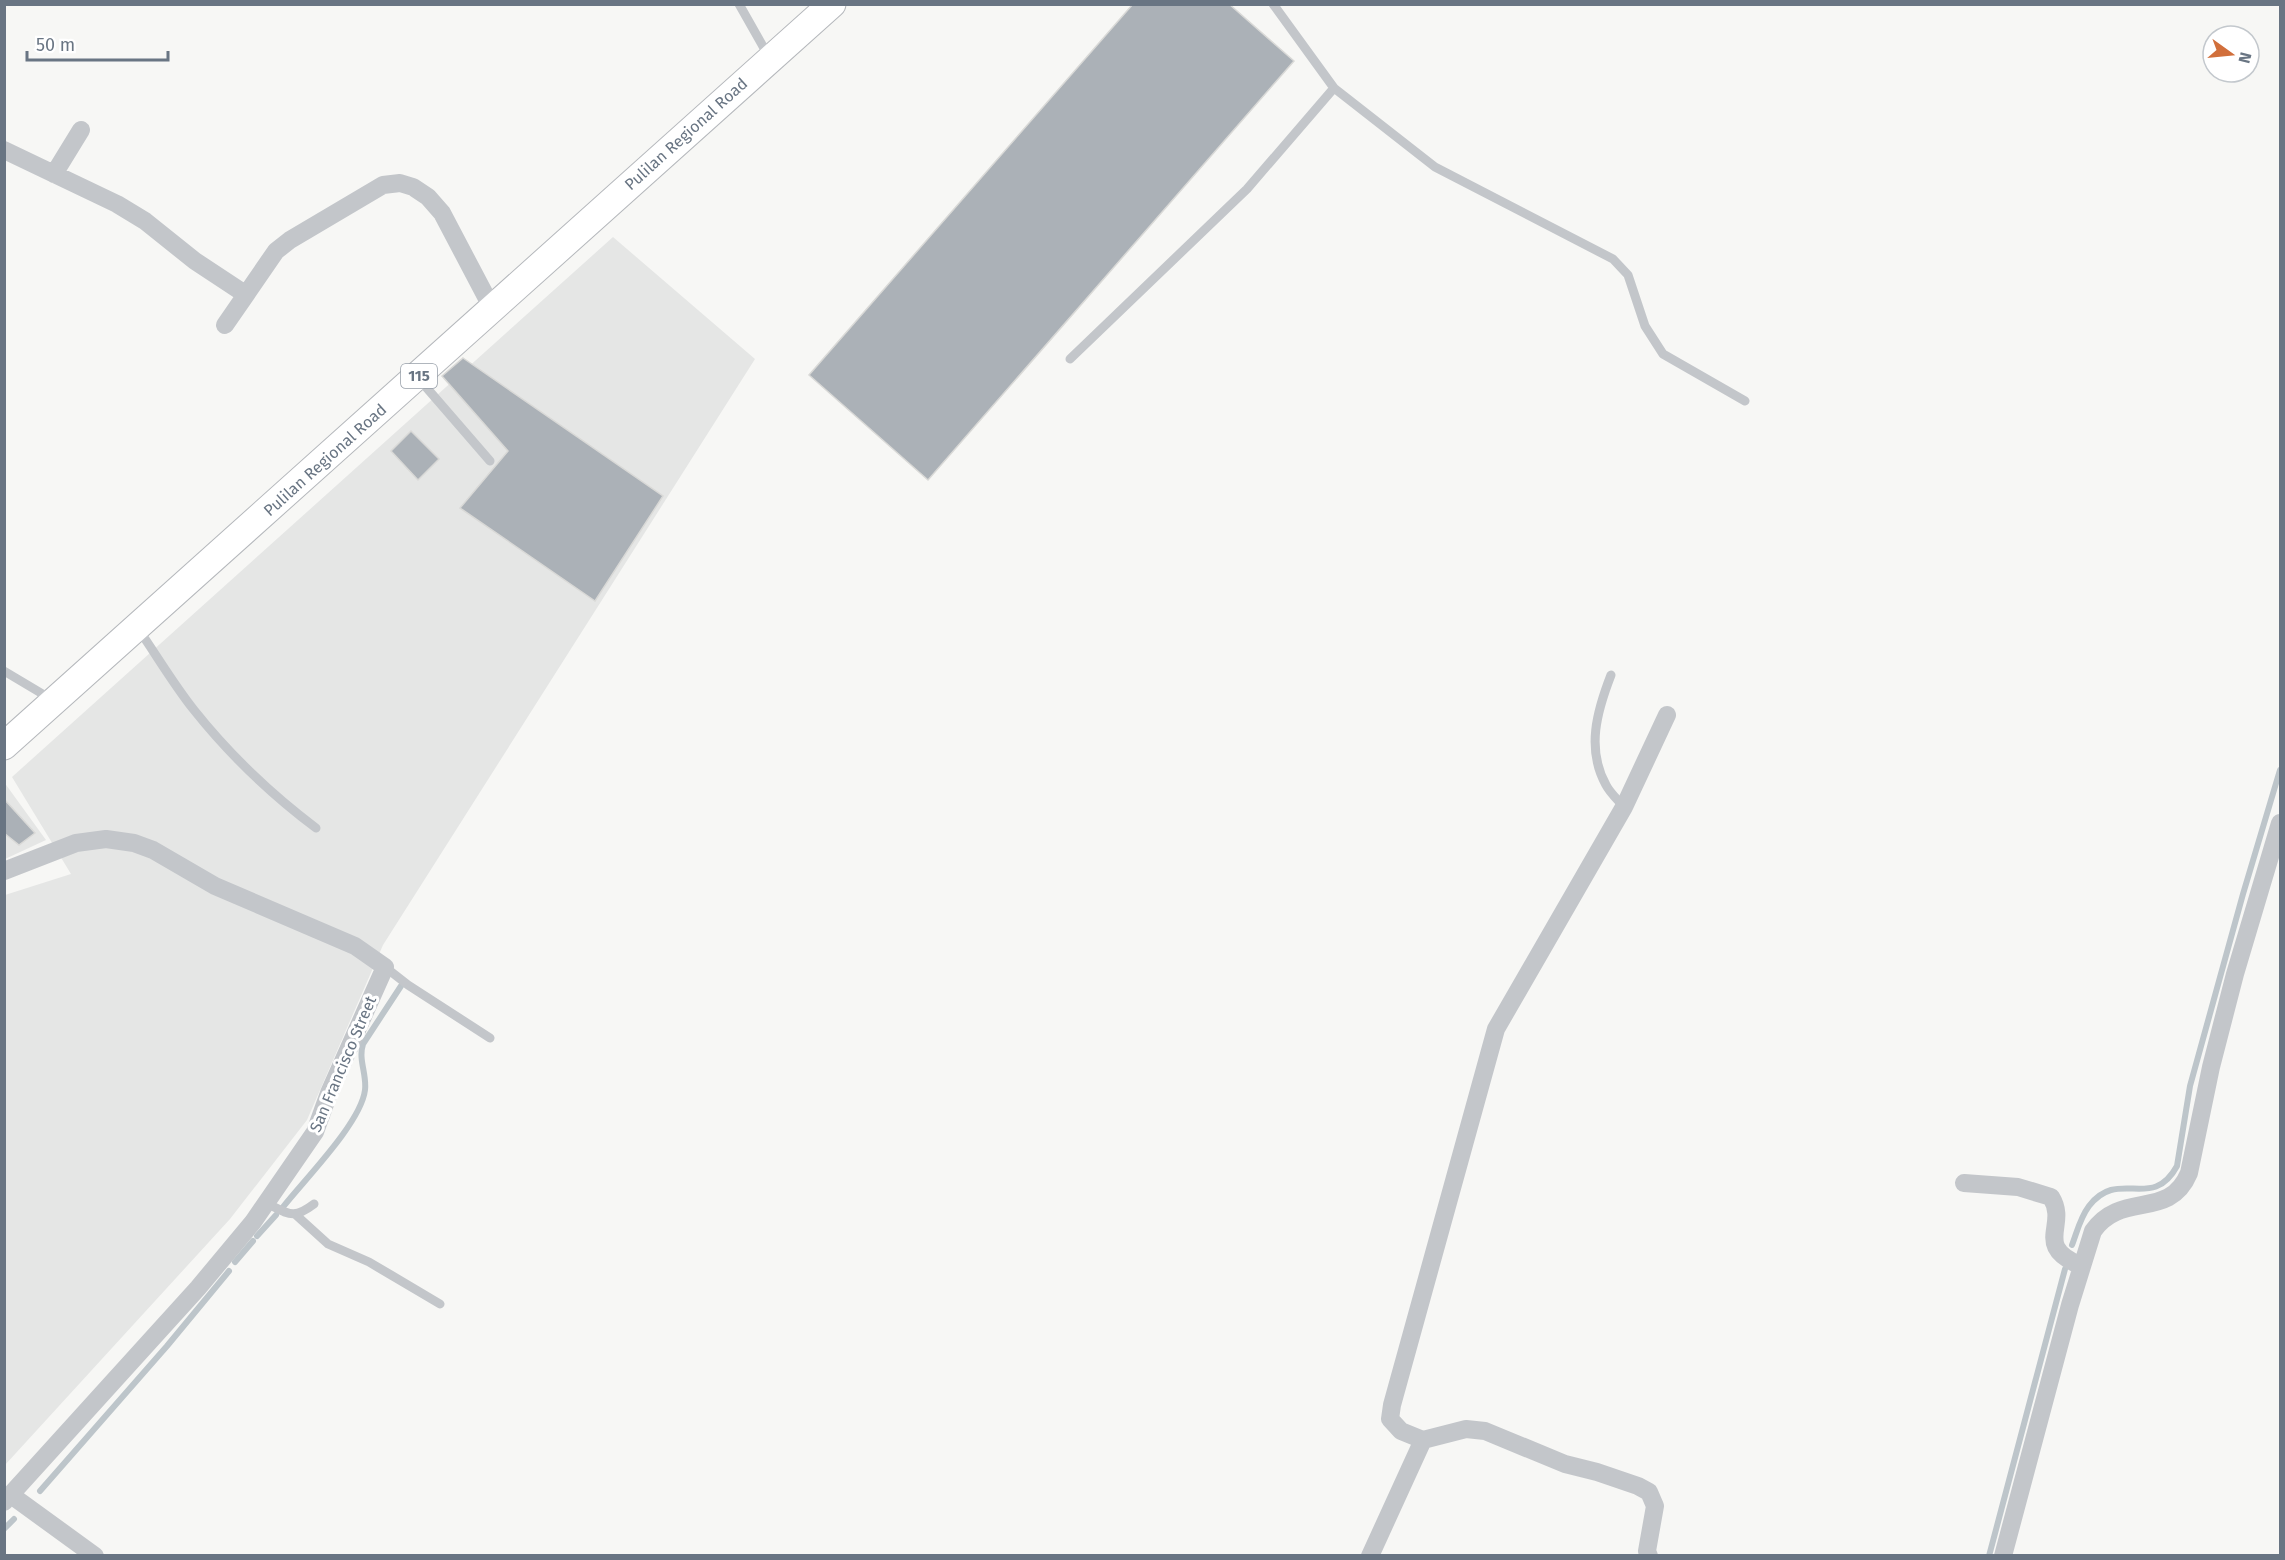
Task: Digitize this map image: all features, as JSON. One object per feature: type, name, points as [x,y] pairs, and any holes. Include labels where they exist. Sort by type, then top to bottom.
[{"type":"main road","name":"Pulilan Regional Road","points":[[4,746],[832,4]]},
{"type":"street","points":[[54,174],[81,130]]},
{"type":"street","points":[[4,150],[117,204],[145,220],[195,261],[245,294]]},
{"type":"street","points":[[225,325],[276,251],[290,240],[383,185],[400,183],[413,187],[428,197],[442,213],[492,308]]},
{"type":"street","points":[[1649,1556],[1647,1551],[1655,1506],[1649,1492],[1638,1486],[1565,1464],[1485,1431],[1466,1429],[1423,1440],[1401,1431],[1390,1419],[1497,1029],[1624,807],[1667,715]]},
{"type":"street","points":[[2003,1556],[2081,1266],[2093,1231],[2100,1221],[2115,1210],[2150,1204],[2172,1196],[2184,1186],[2189,1173],[2211,1067],[2235,974],[2280,824]]},
{"type":"street","points":[[4,871],[76,843],[106,839],[134,843],[153,850],[215,886],[355,946],[385,967]]},
{"type":"street","name":"San Francisco Street","points":[[8,1499],[198,1288],[266,1203],[315,1132],[329,1093],[385,967]]},
{"type":"street","points":[[1964,1183],[2018,1187],[2051,1197],[2056,1205],[2057,1249],[2064,1259],[2081,1266]]},
{"type":"street","points":[[1370,1556],[1423,1440]]},
{"type":"street","points":[[8,1499],[95,1556]]},
{"type":"lane","points":[[739,4],[770,58]]},
{"type":"lane","points":[[1273,4],[1334,88],[1435,167],[1613,259],[1628,275],[1645,326],[1663,354],[1745,400]]},
{"type":"lane","points":[[1070,358],[1247,189],[1334,88]]},
{"type":"lane","points":[[417,377],[490,461]]},
{"type":"lane","points":[[138,628],[193,709],[240,761],[288,807],[316,828]]},
{"type":"lane","points":[[4,671],[55,702]]},
{"type":"lane","points":[[1611,675],[1600,703],[1594,736],[1597,764],[1606,787],[1624,807]]},
{"type":"lane","points":[[385,967],[408,985],[490,1038]]},
{"type":"lane","points":[[266,1203],[289,1215],[302,1213],[314,1204]]},
{"type":"lane","points":[[296,1215],[328,1244],[369,1262],[440,1304]]},
{"type":"shaded area","points":[[613,237],[755,359],[383,945],[307,1120],[230,1219],[5,1465],[5,895],[71,874],[12,777]]},
{"type":"shaded area","points":[[4,782],[46,840],[5,859]]},
{"type":"building","points":[[1133,4],[1229,4],[1294,61],[928,480],[809,375]]},
{"type":"building","points":[[463,358],[663,496],[595,601],[460,508],[508,451],[442,376]]},
{"type":"building","points":[[411,431],[439,459],[418,480],[391,451]]},
{"type":"building","points":[[4,799],[35,833],[19,845],[4,833]]},
{"type":"waterway","points":[[2072,1245],[2086,1211],[2100,1195],[2123,1188],[2146,1189],[2157,1186],[2167,1179],[2177,1166],[2190,1086],[2280,770]]},
{"type":"waterway","points":[[283,1207],[330,1151],[353,1118],[365,1090],[361,1056],[363,1044],[401,986]]},
{"type":"waterway","points":[[257,1236],[276,1215]]},
{"type":"waterway","points":[[235,1262],[253,1241]]},
{"type":"waterway","points":[[1989,1556],[2065,1269]]},
{"type":"waterway","points":[[40,1491],[167,1346],[229,1271]]},
{"type":"waterway","points":[[4,1529],[14,1519]]}]
